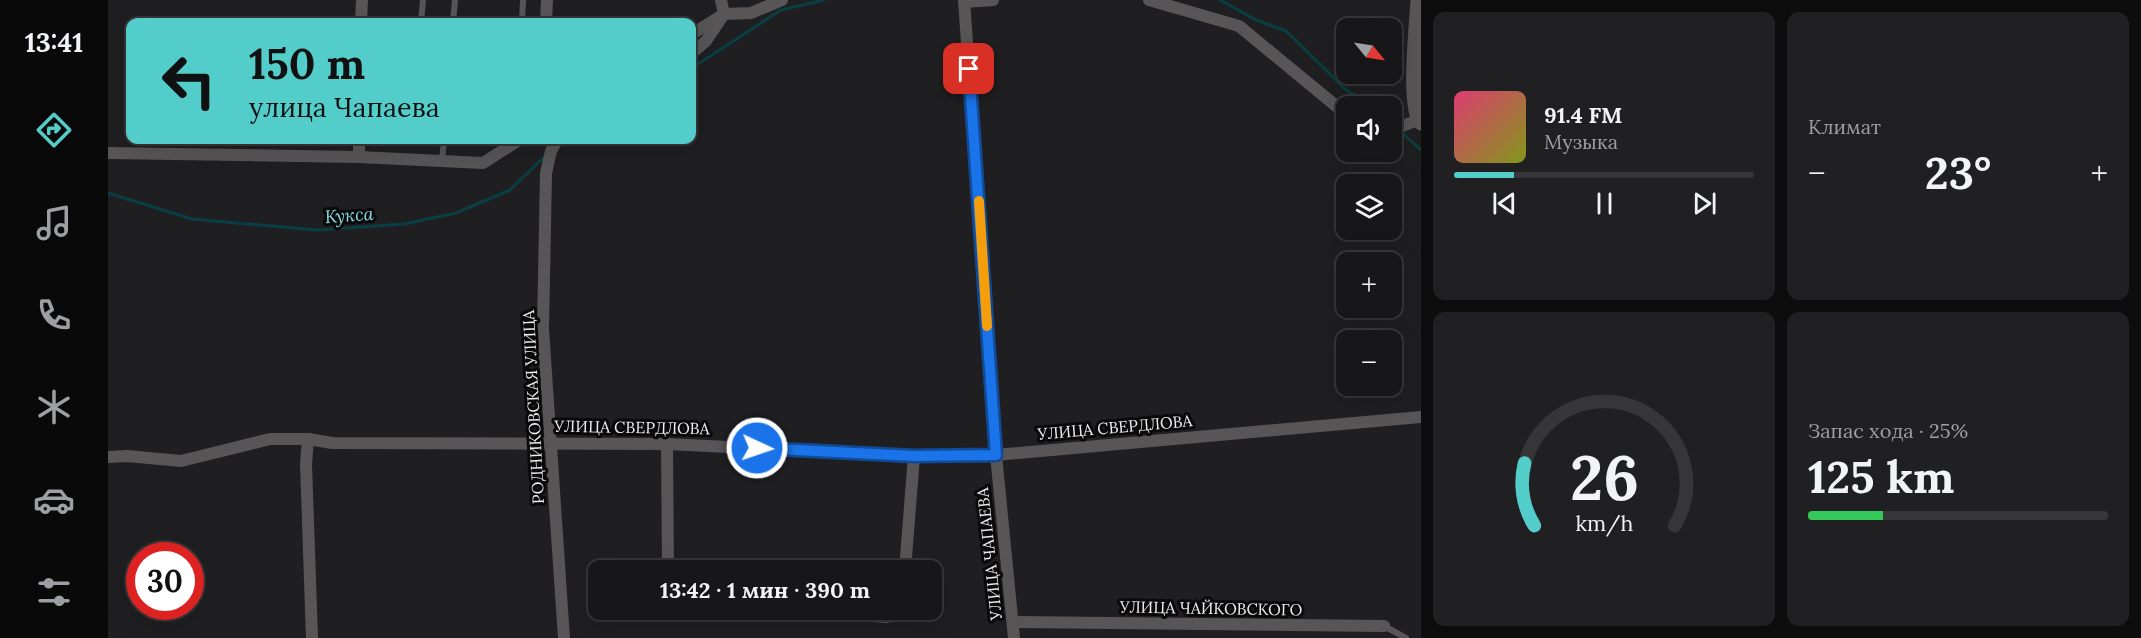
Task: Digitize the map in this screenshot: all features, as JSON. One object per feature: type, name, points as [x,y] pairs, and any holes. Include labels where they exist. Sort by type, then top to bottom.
[{"type":"street","points":[[362,0],[362,18]]},
{"type":"street","points":[[546,18],[547,0]]},
{"type":"street","points":[[696,50],[706,41],[724,14],[721,0]]},
{"type":"street","points":[[696,32],[724,14],[751,13],[782,0]]},
{"type":"street","points":[[964,1],[993,0]]},
{"type":"street","points":[[1149,0],[1239,26],[1336,106]]},
{"type":"street","points":[[1402,127],[1419,121],[1413,95],[1418,0]]},
{"type":"street","name":"УЛИЦА ЧАПАЕВА","points":[[964,1],[996,455],[1014,638]]},
{"type":"street","points":[[359,144],[359,157]]},
{"type":"street","points":[[108,153],[359,157],[483,163],[513,144]]},
{"type":"street","name":"РОДНИКОВСКАЯ УЛИЦА","points":[[554,144],[550,151],[546,173],[543,329],[564,638]]},
{"type":"street","name":"УЛИЦА СВЕРДЛОВА","points":[[108,457],[128,456],[181,460],[270,438],[308,439],[332,443],[667,444],[914,456],[996,455],[1421,417]]},
{"type":"street","points":[[308,439],[306,464],[312,638]]},
{"type":"street","points":[[667,444],[668,560]]},
{"type":"street","points":[[906,560],[914,456]]},
{"type":"street","name":"УЛИЦА ЧАЙКОВСКОГО","points":[[1013,622],[1384,626]]},
{"type":"lane","points":[[421,18],[423,0]]},
{"type":"lane","points":[[453,18],[455,0]]},
{"type":"lane","points":[[522,18],[523,0]]},
{"type":"lane","points":[[442,161],[444,144]]},
{"type":"lane","name":"УЛИЦА ЧАЙКОВСКОГО","points":[[1384,626],[1406,638]]},
{"type":"waterway","name":"Кукса","points":[[696,65],[781,10],[824,0]]},
{"type":"waterway","name":"Кукса","points":[[1220,0],[1256,20],[1286,31],[1355,96]]},
{"type":"waterway","name":"Кукса","points":[[1402,133],[1421,150]]},
{"type":"waterway","name":"Кукса","points":[[559,146],[563,144]]},
{"type":"waterway","name":"Кукса","points":[[108,193],[192,219],[317,230],[404,224],[456,213],[510,190],[544,157]]},
{"type":"slow traffic","points":[[979,201],[987,326]]},
{"type":"route","points":[[757,448],[914,456],[996,455],[969,69]]}]
